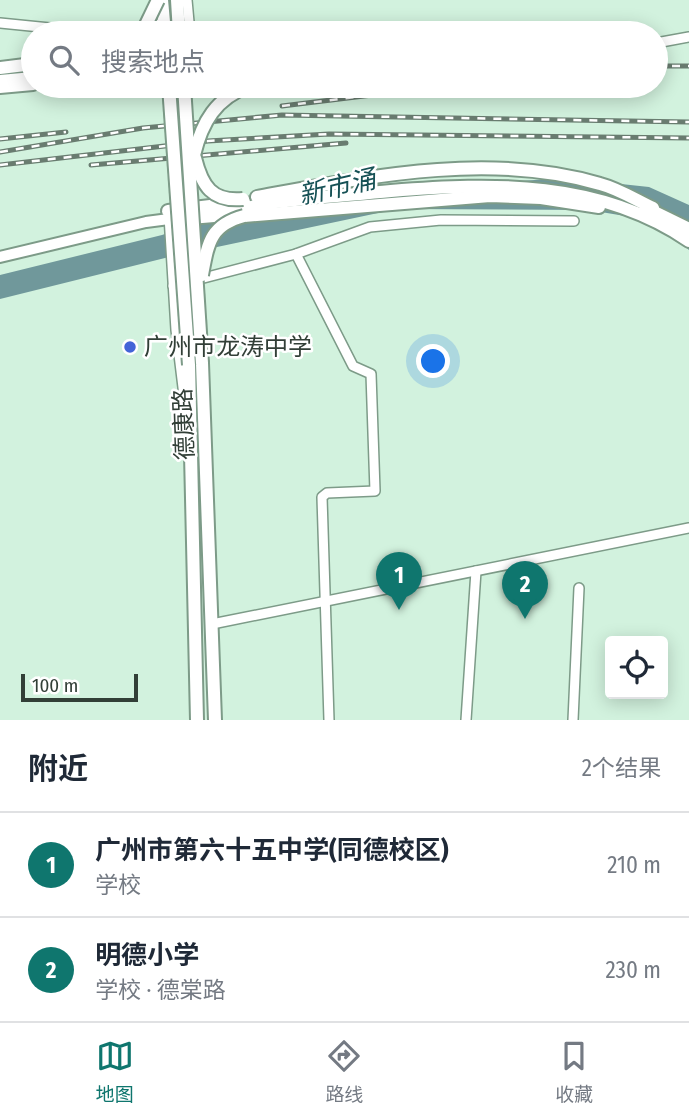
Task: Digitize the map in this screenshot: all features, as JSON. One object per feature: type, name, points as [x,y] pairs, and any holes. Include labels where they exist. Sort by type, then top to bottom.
[{"type":"main road","points":[[147,21],[157,0]]},
{"type":"main road","points":[[157,0],[162,21]]},
{"type":"main road","points":[[177,0],[178,21]]},
{"type":"main road","points":[[0,66],[21,63]]},
{"type":"main road","name":"德康路","points":[[170,98],[189,365],[197,720]]},
{"type":"main road","name":"德康路","points":[[185,98],[202,363],[215,720]]},
{"type":"main road","points":[[194,155],[202,129],[211,113],[227,98]]},
{"type":"main road","points":[[187,121],[203,183],[210,193],[231,200],[371,177],[502,170],[564,175],[599,183],[689,229]]},
{"type":"main road","points":[[169,219],[322,193],[457,180],[521,180],[584,188],[666,215]]},
{"type":"main road","points":[[322,193],[519,187],[577,194],[641,213],[689,241]]},
{"type":"main road","points":[[198,293],[215,230],[227,221],[253,215],[490,196],[541,198],[641,213]]},
{"type":"street","points":[[154,21],[157,0]]},
{"type":"street","points":[[187,0],[189,21]]},
{"type":"street","points":[[0,23],[21,25]]},
{"type":"street","points":[[668,41],[689,37]]},
{"type":"street","points":[[0,80],[21,78]]},
{"type":"street","points":[[0,88],[21,86]]},
{"type":"street","points":[[5,256],[146,222],[169,219],[179,366],[191,433]]},
{"type":"street","points":[[173,286],[296,254],[370,227],[441,220],[574,222]]},
{"type":"street","points":[[296,254],[353,366],[371,374],[375,491],[327,493],[322,497],[328,720]]},
{"type":"street","points":[[212,624],[689,528]]},
{"type":"street","points":[[466,720],[476,571]]},
{"type":"street","points":[[573,720],[579,589]]},
{"type":"water","points":[[565,178],[649,187],[689,205],[689,250],[674,237],[631,217],[589,210],[397,209],[165,258],[0,299],[0,275],[162,235],[208,219],[358,192]]},
{"type":"railway","points":[[668,66],[689,66]]},
{"type":"railway","points":[[282,106],[348,98]]},
{"type":"railway","points":[[0,152],[143,128],[282,115],[689,122]]},
{"type":"railway","points":[[0,139],[66,132]]},
{"type":"railway","points":[[0,165],[208,141],[329,134],[689,138]]},
{"type":"railway","points":[[91,165],[346,143]]},
{"type":"place","name":"广州市龙涛中学","points":[[130,347]]},
{"type":"place","name":"广州市第六十五中学(同德校区)","points":[[399,610]]},
{"type":"place","name":"明德小学","points":[[525,619]]},
{"type":"water label","name":"新市涌","points":[[337,187]]}]
